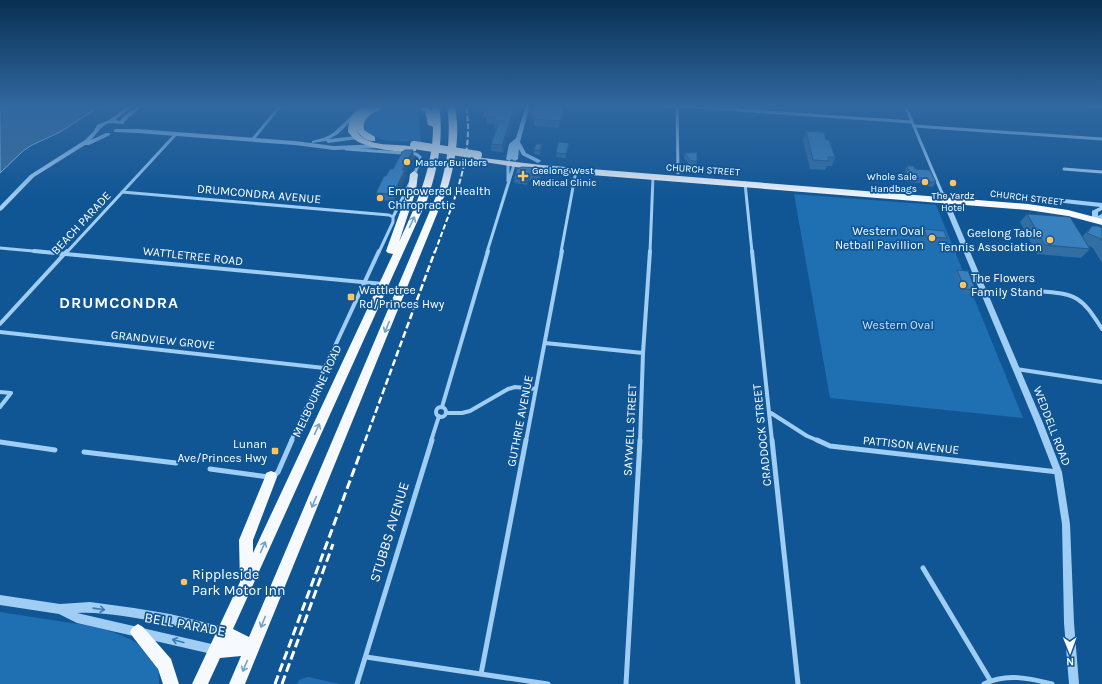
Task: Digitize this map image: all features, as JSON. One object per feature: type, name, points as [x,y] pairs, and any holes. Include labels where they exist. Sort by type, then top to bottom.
[{"type":"highway","points":[[436,137],[437,141]]},
{"type":"highway","name":"MELBOURNE ROAD","points":[[200,684],[426,190],[433,170],[437,137]]},
{"type":"highway","points":[[237,684],[444,187],[453,137]]},
{"type":"highway","name":"CHURCH STREET","points":[[356,138],[369,138],[415,150]]},
{"type":"highway","name":"CHURCH STREET","points":[[356,138],[369,144],[478,157],[576,171],[1047,202],[1100,216]]},
{"type":"highway","name":"CHURCH STREET","points":[[512,162],[538,161],[943,196],[1074,214],[1100,216]]},
{"type":"highway","points":[[383,284],[391,251],[412,190],[414,174]]},
{"type":"highway","points":[[246,582],[246,540],[271,477]]},
{"type":"highway","points":[[138,632],[165,665],[171,684]]},
{"type":"highway","name":"BELL PARADE","points":[[224,632],[253,648]]},
{"type":"highway","name":"BELL PARADE","points":[[216,650],[253,648]]},
{"type":"street","points":[[0,209],[32,176],[91,137]]},
{"type":"street","points":[[74,149],[101,137]]},
{"type":"street","name":"BEACH PARADE","points":[[0,324],[173,137]]},
{"type":"street","points":[[210,469],[271,477],[279,470],[324,368],[393,222],[393,217],[421,160],[415,150],[334,148],[296,143],[221,137]]},
{"type":"street","points":[[314,142],[332,137]]},
{"type":"street","points":[[334,148],[333,141],[335,137]]},
{"type":"street","points":[[678,137],[678,173]]},
{"type":"street","points":[[918,137],[943,196]]},
{"type":"street","points":[[1076,137],[1102,139]]},
{"type":"street","points":[[296,143],[356,138]]},
{"type":"street","points":[[518,139],[524,154],[538,161]]},
{"type":"street","points":[[446,413],[445,408],[442,407],[508,181],[518,139]]},
{"type":"street","points":[[334,148],[394,147]]},
{"type":"street","points":[[508,181],[512,162]]},
{"type":"street","points":[[1064,169],[1102,172]]},
{"type":"street","name":"GUTHRIE AVENUE","points":[[481,674],[545,343],[576,171]]},
{"type":"street","name":"SAYWELL STREET","points":[[626,684],[643,353],[652,229],[654,177]]},
{"type":"street","name":"CRADDOCK STREET","points":[[745,183],[771,413],[798,684]]},
{"type":"street","name":"DRUMCONDRA AVENUE","points":[[122,192],[389,215],[393,217]]},
{"type":"street","name":"WEDDELL ROAD","points":[[943,196],[1058,472],[1066,524],[1069,623],[1074,684]]},
{"type":"street","points":[[1047,202],[1064,201],[1102,205]]},
{"type":"street","name":"WATTLETREE ROAD","points":[[0,248],[383,284]]},
{"type":"street","points":[[1038,291],[1069,293],[1078,297],[1085,303],[1102,329]]},
{"type":"street","name":"GRANDVIEW GROVE","points":[[0,332],[324,368]]},
{"type":"street","points":[[545,343],[643,353]]},
{"type":"street","points":[[1016,369],[1048,372],[1102,382]]},
{"type":"street","points":[[440,416],[446,413],[462,413],[470,411],[508,389],[515,387],[536,389]]},
{"type":"street","points":[[0,392],[11,393],[0,407]]},
{"type":"street","name":"STUBBS AVENUE","points":[[358,684],[440,416],[436,415],[436,411],[442,407]]},
{"type":"street","name":"PATTISON AVENUE","points":[[771,413],[807,436],[830,446],[1058,472]]},
{"type":"street","points":[[0,442],[55,450]]},
{"type":"street","points":[[84,452],[176,463]]},
{"type":"street","points":[[923,568],[990,680]]},
{"type":"street","name":"BELL PARADE","points":[[0,600],[60,609],[90,607],[134,613],[170,619],[224,632]]},
{"type":"street","name":"BELL PARADE","points":[[60,609],[77,618],[216,650]]},
{"type":"street","points":[[366,657],[548,684]]},
{"type":"street","points":[[984,684],[990,680],[1012,678],[1052,684]]},
{"type":"green space","points":[[376,137],[421,137],[421,142],[391,141]]},
{"type":"green space","name":"Western Oval","points":[[794,194],[936,205],[1023,418],[830,398]]},
{"type":"green space","points":[[0,612],[89,626],[123,636],[138,644],[150,654],[157,667],[159,684],[0,684]]},
{"type":"green space","points":[[308,677],[340,684],[297,684],[299,680]]},
{"type":"shaded area","points":[[0,137],[49,137],[23,151],[0,173]]},
{"type":"building","points":[[494,137],[505,137],[502,145],[491,144]]},
{"type":"building","points":[[807,137],[825,137],[826,140],[829,140],[835,157],[828,157],[829,161],[813,160]]},
{"type":"building","points":[[558,142],[569,143],[566,154],[556,153]]},
{"type":"building","points":[[536,144],[542,144],[540,150],[534,150]]},
{"type":"building","points":[[405,150],[413,150],[402,170],[405,170],[393,194],[376,193],[384,176],[386,176],[390,169],[393,169],[402,152]]},
{"type":"building","points":[[697,152],[697,161],[691,161],[684,153]]},
{"type":"building","points":[[907,166],[914,166],[915,169],[930,170],[936,182],[926,182],[922,178],[908,177],[906,170],[909,170]]},
{"type":"building","points":[[522,167],[542,168],[540,176],[528,175],[526,180],[514,179],[517,169]]},
{"type":"building","points":[[1027,214],[1070,217],[1090,249],[1045,245]]},
{"type":"building","points":[[1092,226],[1102,228],[1102,241],[1101,239],[1087,233]]},
{"type":"building","points":[[924,229],[944,231],[947,238],[927,237]]},
{"type":"building","points":[[957,270],[968,271],[976,290],[965,289]]},
{"type":"railway","points":[[435,252],[455,198],[465,162],[467,137]]},
{"type":"railway","points":[[365,441],[435,251]]},
{"type":"railway","points":[[275,684],[365,440]]},
{"type":"railway","points":[[282,684],[333,544]]},
{"type":"place","name":"Master Builders","points":[[407,162]]},
{"type":"place","name":"Geelong West Medical Clinic","points":[[523,176]]},
{"type":"place","name":"Whole Sale Handbags","points":[[925,182]]},
{"type":"place","name":"The Yardz Hotel","points":[[953,183]]},
{"type":"place","name":"Empowered Health Chiropractic","points":[[380,198]]},
{"type":"place","name":"Western Oval Netball Pavillion","points":[[932,238]]},
{"type":"place","name":"Geelong Table Tennis Association","points":[[1050,240]]},
{"type":"place","name":"The Flowers Family Stand","points":[[963,285]]},
{"type":"place","name":"Wattletree Rd/Princes Hwy","points":[[351,297]]},
{"type":"place","name":"Lunan Ave/Princes Hwy","points":[[275,451]]},
{"type":"place","name":"Rippleside Park Motor Inn","points":[[184,582]]},
{"type":"district","name":"DRUMCONDRA","points":[[119,302]]}]
